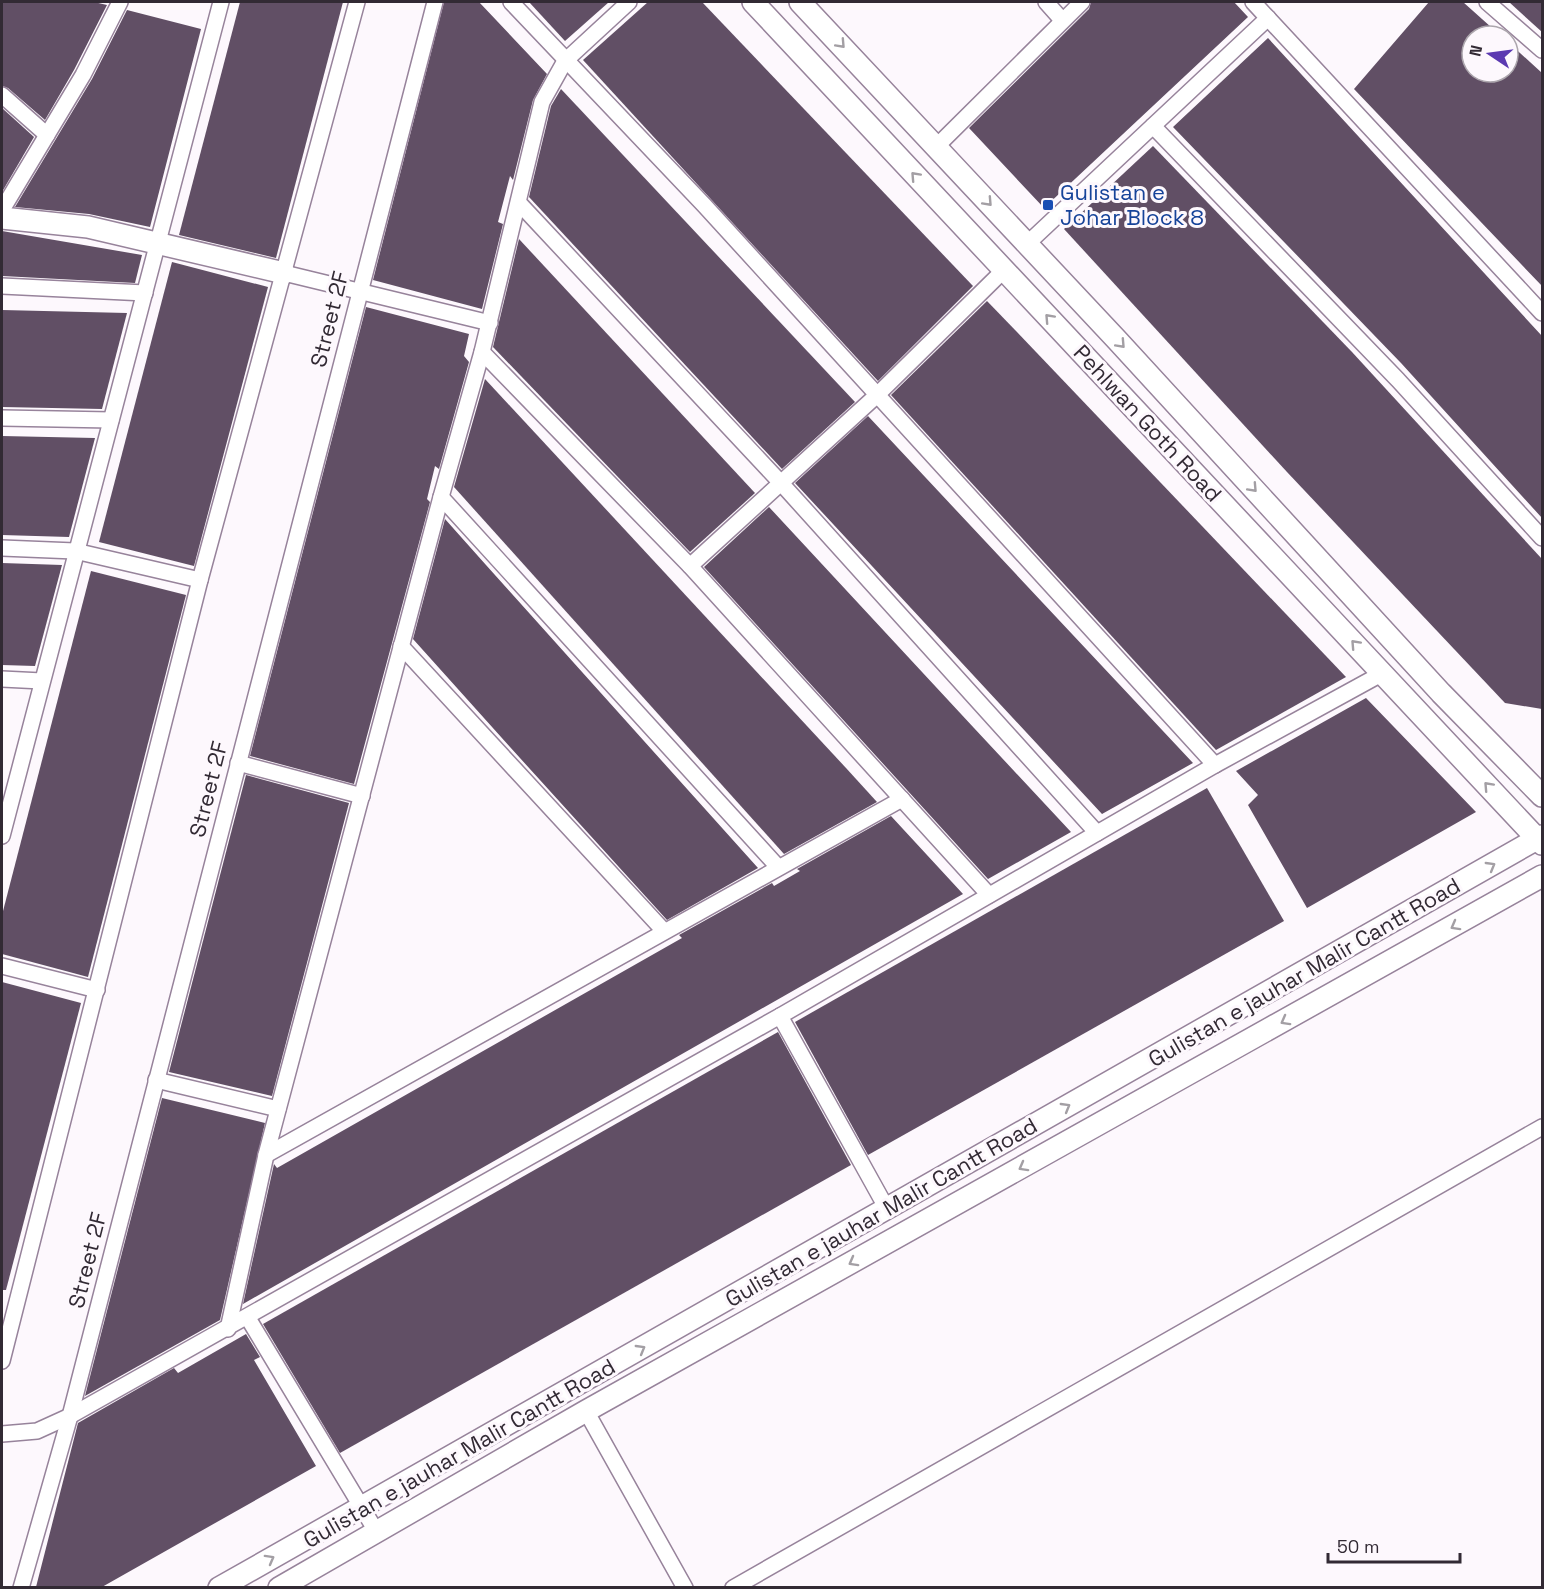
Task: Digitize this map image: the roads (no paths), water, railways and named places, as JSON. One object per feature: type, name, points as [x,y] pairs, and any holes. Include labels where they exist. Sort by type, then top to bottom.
[{"type":"main road","name":"Pehlwan Goth Road","points":[[753,2],[1541,840]]},
{"type":"main road","name":"Pehlwan Goth Road","points":[[800,2],[1027,244],[1441,693],[1542,796]]},
{"type":"main road","points":[[2,218],[88,227],[284,273]]},
{"type":"main road","name":"Gulistan e jauhar Malir Cantt Road","points":[[219,1587],[1541,840]]},
{"type":"main road","name":"Gulistan e jauhar Malir Cantt Road","points":[[279,1587],[586,1411],[1542,876]]},
{"type":"street","points":[[2,210],[82,75],[120,2]]},
{"type":"street","points":[[2,835],[221,2]]},
{"type":"street","points":[[2,1361],[200,580],[357,2]]},
{"type":"street","name":"Street 2F","points":[[21,1587],[70,1416],[435,2]]},
{"type":"street","points":[[511,2],[704,205],[1215,765]]},
{"type":"street","points":[[228,1329],[266,1155],[441,497],[490,323],[542,102],[565,61],[629,2]]},
{"type":"street","points":[[1046,2],[1062,20]]},
{"type":"street","points":[[936,147],[1082,2]]},
{"type":"street","points":[[1253,2],[1542,313]]},
{"type":"street","points":[[1487,2],[1542,50]]},
{"type":"street","points":[[1027,244],[1268,18]]},
{"type":"street","points":[[2,95],[47,135]]},
{"type":"street","points":[[1154,126],[1398,380],[1542,538]]},
{"type":"street","points":[[519,203],[781,483],[1097,833]]},
{"type":"street","points":[[690,566],[876,396],[1004,270]]},
{"type":"street","points":[[284,273],[490,323]]},
{"type":"street","points":[[2,286],[145,293]]},
{"type":"street","points":[[482,352],[690,566],[989,895]]},
{"type":"street","points":[[2,418],[111,420]]},
{"type":"street","points":[[441,497],[778,867]]},
{"type":"street","points":[[2,548],[75,551],[200,580]]},
{"type":"street","points":[[401,646],[664,931]]},
{"type":"street","points":[[2,1434],[37,1431],[70,1416],[248,1318],[780,1016],[1215,765],[1383,673]]},
{"type":"street","points":[[2,679],[42,681]]},
{"type":"street","points":[[238,763],[362,796]]},
{"type":"street","points":[[266,1155],[902,799]]},
{"type":"street","points":[[2,966],[97,990]]},
{"type":"street","points":[[780,1016],[887,1209]]},
{"type":"street","points":[[156,1080],[278,1109]]},
{"type":"street","points":[[733,1587],[1542,1127]]},
{"type":"street","points":[[248,1318],[360,1509],[376,1532]]},
{"type":"street","points":[[586,1411],[685,1587]]},
{"type":"place","name":"Gulistan e Johar Block 8","points":[[1048,205]]}]
